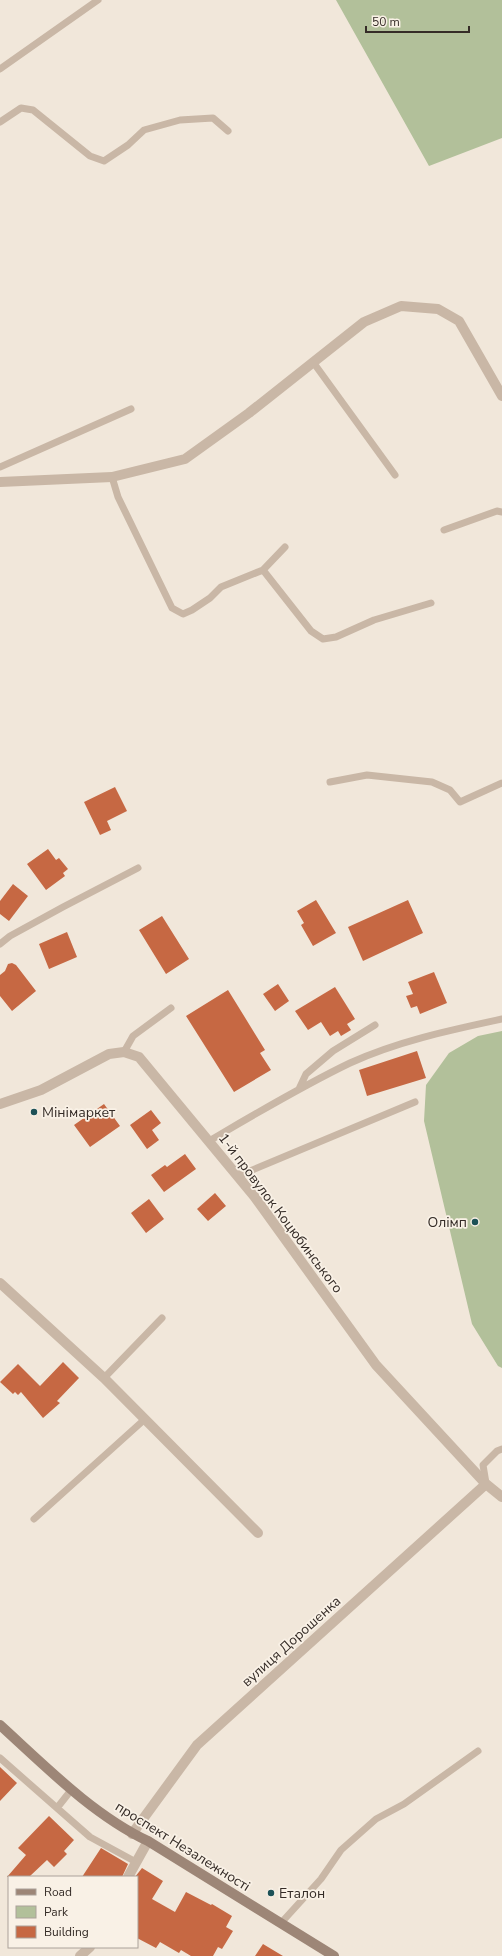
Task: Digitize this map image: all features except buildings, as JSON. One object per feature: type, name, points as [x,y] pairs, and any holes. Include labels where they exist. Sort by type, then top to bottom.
[{"type":"main road","name":"проспект Незалежності","points":[[0,1725],[72,1789],[132,1834],[148,1841],[334,1956]]},
{"type":"street","points":[[0,482],[112,477],[185,459],[364,322],[401,306],[438,309],[459,321],[502,396]]},
{"type":"street","points":[[0,1104],[41,1090],[109,1054],[124,1052]]},
{"type":"street","name":"1-й провулок Коцюбинського","points":[[124,1052],[139,1057],[238,1176],[376,1365],[486,1484],[502,1497]]},
{"type":"street","points":[[0,1283],[104,1378],[258,1533]]},
{"type":"street","name":"вулиця Дорошенка","points":[[132,1834],[197,1745],[486,1484]]},
{"type":"street","points":[[129,1876],[148,1841]]},
{"type":"street","points":[[80,1956],[89,1948]]},
{"type":"lane","points":[[0,69],[98,0]]},
{"type":"lane","points":[[0,122],[21,108],[33,110],[90,156],[104,161],[128,145],[144,130],[180,120],[213,118],[228,131]]},
{"type":"lane","points":[[313,362],[395,475]]},
{"type":"lane","points":[[0,467],[131,409]]},
{"type":"lane","points":[[112,477],[118,497],[172,608],[183,614],[210,598],[221,587],[263,570],[285,548]]},
{"type":"lane","points":[[444,530],[497,511],[502,512]]},
{"type":"lane","points":[[263,570],[312,631],[323,639],[336,637],[374,620],[431,603]]},
{"type":"lane","points":[[330,782],[367,775],[432,782],[450,790],[460,802],[502,783]]},
{"type":"lane","points":[[0,944],[10,936],[138,868]]},
{"type":"lane","points":[[124,1052],[133,1036],[171,1008]]},
{"type":"lane","points":[[209,1141],[299,1089],[351,1063],[421,1037],[502,1019]]},
{"type":"lane","points":[[299,1089],[306,1074],[333,1051],[375,1025]]},
{"type":"lane","points":[[238,1176],[415,1102]]},
{"type":"lane","points":[[104,1378],[162,1318]]},
{"type":"lane","points":[[34,1520],[145,1419]]},
{"type":"lane","points":[[486,1484],[482,1465],[497,1451],[502,1449]]},
{"type":"lane","points":[[281,1924],[321,1880],[341,1850],[376,1819],[404,1804],[478,1751]]},
{"type":"lane","points":[[0,1758],[90,1837],[136,1862]]},
{"type":"lane","points":[[57,1808],[72,1789]]},
{"type":"green space","points":[[336,0],[502,0],[502,138],[429,166]]},
{"type":"green space","name":"Олімп","points":[[502,1031],[502,1368],[498,1366],[472,1324],[424,1121],[426,1085],[449,1053],[478,1036]]},
{"type":"place","name":"Мінімаркет","points":[[34,1112]]},
{"type":"place","name":"Олімп","points":[[475,1222]]},
{"type":"place","name":"Еталон","points":[[271,1893]]}]
